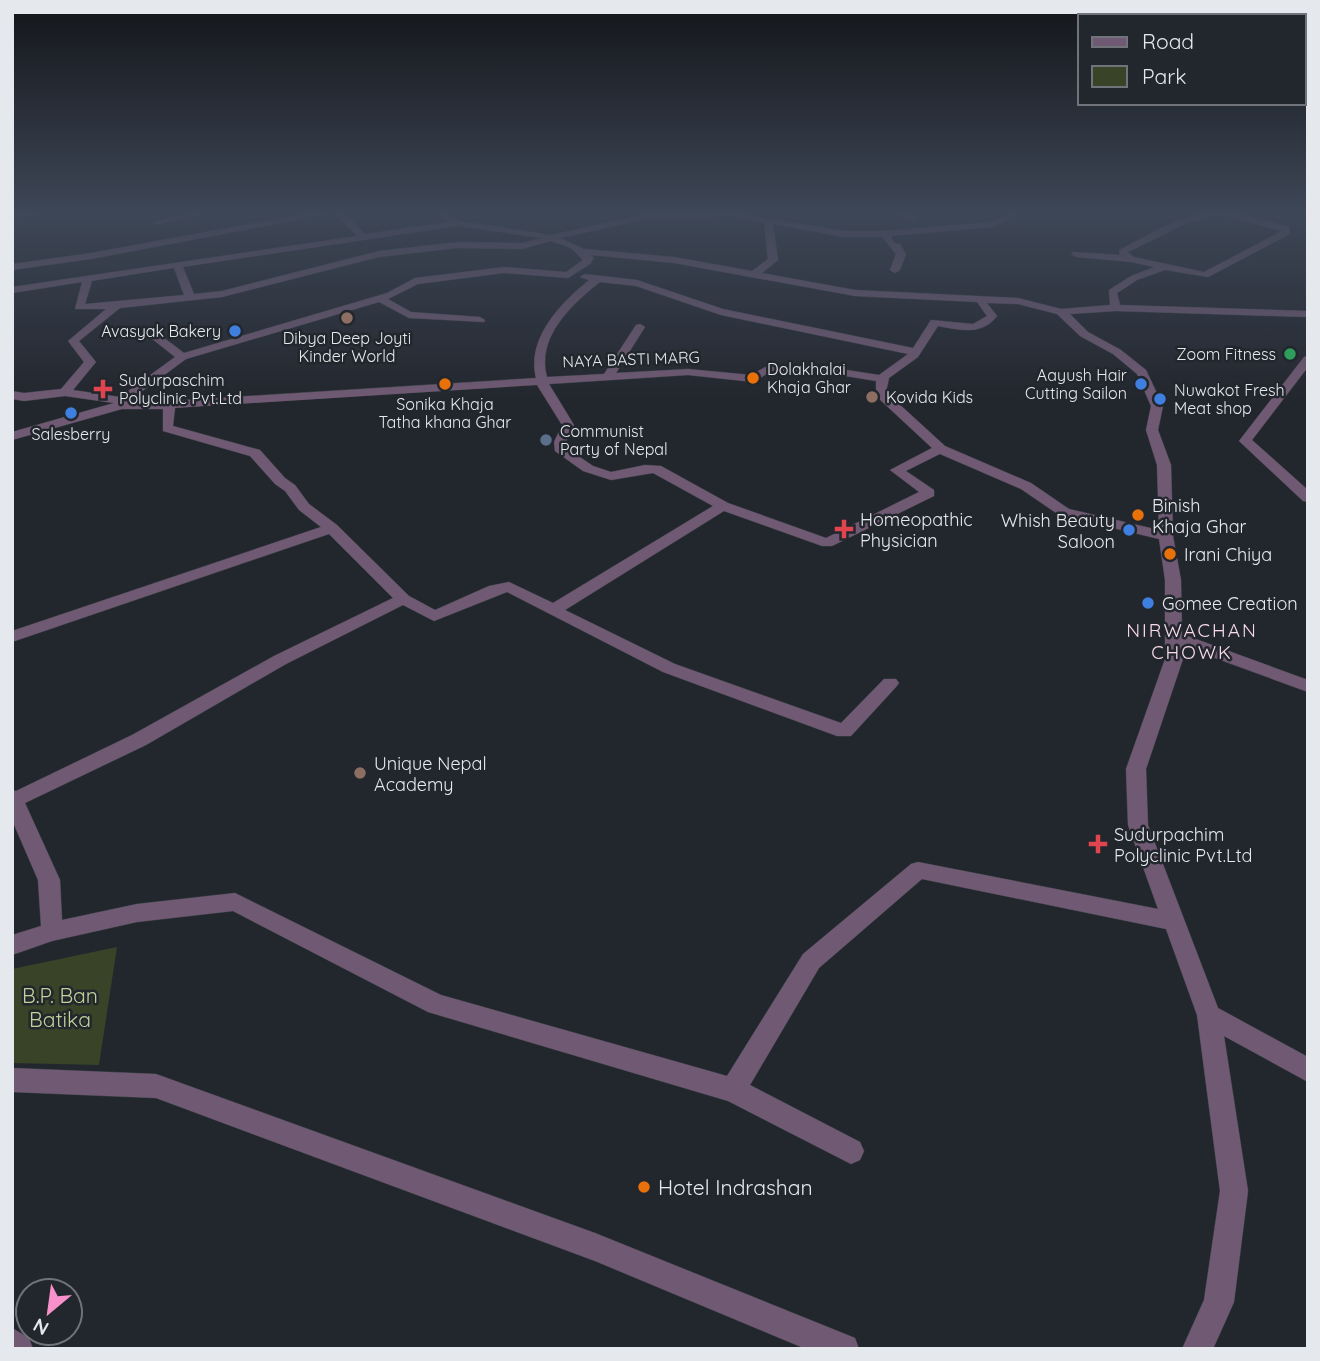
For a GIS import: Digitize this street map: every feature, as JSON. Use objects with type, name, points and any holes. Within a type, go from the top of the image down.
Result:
[{"type":"street","points":[[12,290],[119,275]]},
{"type":"street","points":[[181,275],[191,299]]},
{"type":"street","points":[[88,279],[79,307],[191,299],[298,275]]},
{"type":"street","points":[[12,436],[121,403],[182,358],[379,298],[415,281],[466,275]]},
{"type":"street","points":[[562,275],[637,284],[720,312],[916,352]]},
{"type":"street","points":[[757,275],[855,293],[1018,301],[1061,312],[1116,308],[1308,314]]},
{"type":"street","points":[[1116,308],[1112,292],[1119,286],[1146,275]]},
{"type":"street","points":[[597,279],[568,303],[555,319],[539,349],[541,380],[545,392],[568,425],[560,442],[562,451],[573,460],[606,474],[618,476],[644,466],[656,469],[723,506],[827,543],[929,493],[897,470],[940,449]]},
{"type":"street","points":[[379,298],[409,315],[480,320]]},
{"type":"street","points":[[981,300],[992,316],[990,321],[978,327],[935,323],[916,352],[903,364],[889,370],[882,379],[880,393],[940,449],[1027,486],[1064,512],[1166,536]]},
{"type":"street","points":[[65,392],[90,362],[73,341],[117,305]]},
{"type":"street","points":[[1061,312],[1084,334],[1117,352],[1142,372],[1157,407],[1152,430],[1164,465],[1166,536],[1173,580],[1174,659],[1136,769],[1138,825],[1209,1015],[1234,1191],[1219,1301],[1197,1349]]},
{"type":"street","points":[[607,378],[640,327]]},
{"type":"street","points":[[155,335],[182,358]]},
{"type":"street","points":[[1306,364],[1245,441],[1308,498]]},
{"type":"street","name":"NAYA BASTI MARG","points":[[121,403],[169,405],[688,372],[754,379],[769,368],[821,369],[882,379]]},
{"type":"street","points":[[12,395],[24,397],[65,392],[121,403]]},
{"type":"street","points":[[169,405],[167,428],[255,453],[280,481],[290,488],[304,507],[332,528],[403,599],[434,616],[495,589],[509,587],[669,668],[845,731],[890,683]]},
{"type":"street","points":[[553,610],[723,506]]},
{"type":"street","points":[[12,637],[332,528]]},
{"type":"street","points":[[52,932],[49,880],[13,798],[139,740],[280,660],[403,599]]},
{"type":"street","points":[[1174,636],[1308,686]]},
{"type":"street","points":[[733,1090],[811,961],[918,870],[1174,921]]},
{"type":"street","points":[[12,945],[52,932],[137,914],[235,902],[436,1004],[733,1090],[851,1152]]},
{"type":"street","points":[[1209,1015],[1308,1070]]},
{"type":"street","points":[[12,1080],[156,1086],[595,1247],[844,1349]]},
{"type":"street","points":[[12,1343],[18,1349]]},
{"type":"green space","name":"B.P. Ban Batika","points":[[117,947],[99,1065],[12,1063],[12,969]]},
{"type":"place","name":"Dibya Deep Joyti Kinder World","points":[[347,318]]},
{"type":"place","name":"Avasyak Bakery","points":[[235,331]]},
{"type":"place","name":"Zoom Fitness","points":[[1290,354]]},
{"type":"place","name":"Dolakhalai Khaja Ghar","points":[[753,378]]},
{"type":"place","name":"Sonika Khaja Tatha khana Ghar","points":[[445,384]]},
{"type":"place","name":"Aayush Hair Cutting Sailon","points":[[1141,384]]},
{"type":"place","name":"Sudurpaschim Polyclinic Pvt.Ltd","points":[[103,389]]},
{"type":"place","name":"Kovida Kids","points":[[872,397]]},
{"type":"place","name":"Nuwakot Fresh Meat shop","points":[[1160,399]]},
{"type":"place","name":"Salesberry","points":[[71,413]]},
{"type":"place","name":"Communist Party of Nepal","points":[[546,440]]},
{"type":"place","name":"Binish Khaja Ghar","points":[[1138,515]]},
{"type":"place","name":"Homeopathic Physician","points":[[844,529]]},
{"type":"place","name":"Whish Beauty Saloon","points":[[1129,530]]},
{"type":"place","name":"Irani Chiya","points":[[1170,554]]},
{"type":"place","name":"Gomee Creation","points":[[1148,603]]},
{"type":"place","name":"Unique Nepal Academy","points":[[360,773]]},
{"type":"place","name":"Sudurpachim Polyclinic Pvt.Ltd","points":[[1098,844]]},
{"type":"place","name":"Hotel Indrashan","points":[[644,1187]]},
{"type":"district","name":"NIRWACHAN CHOWK","points":[[1192,641]]}]
